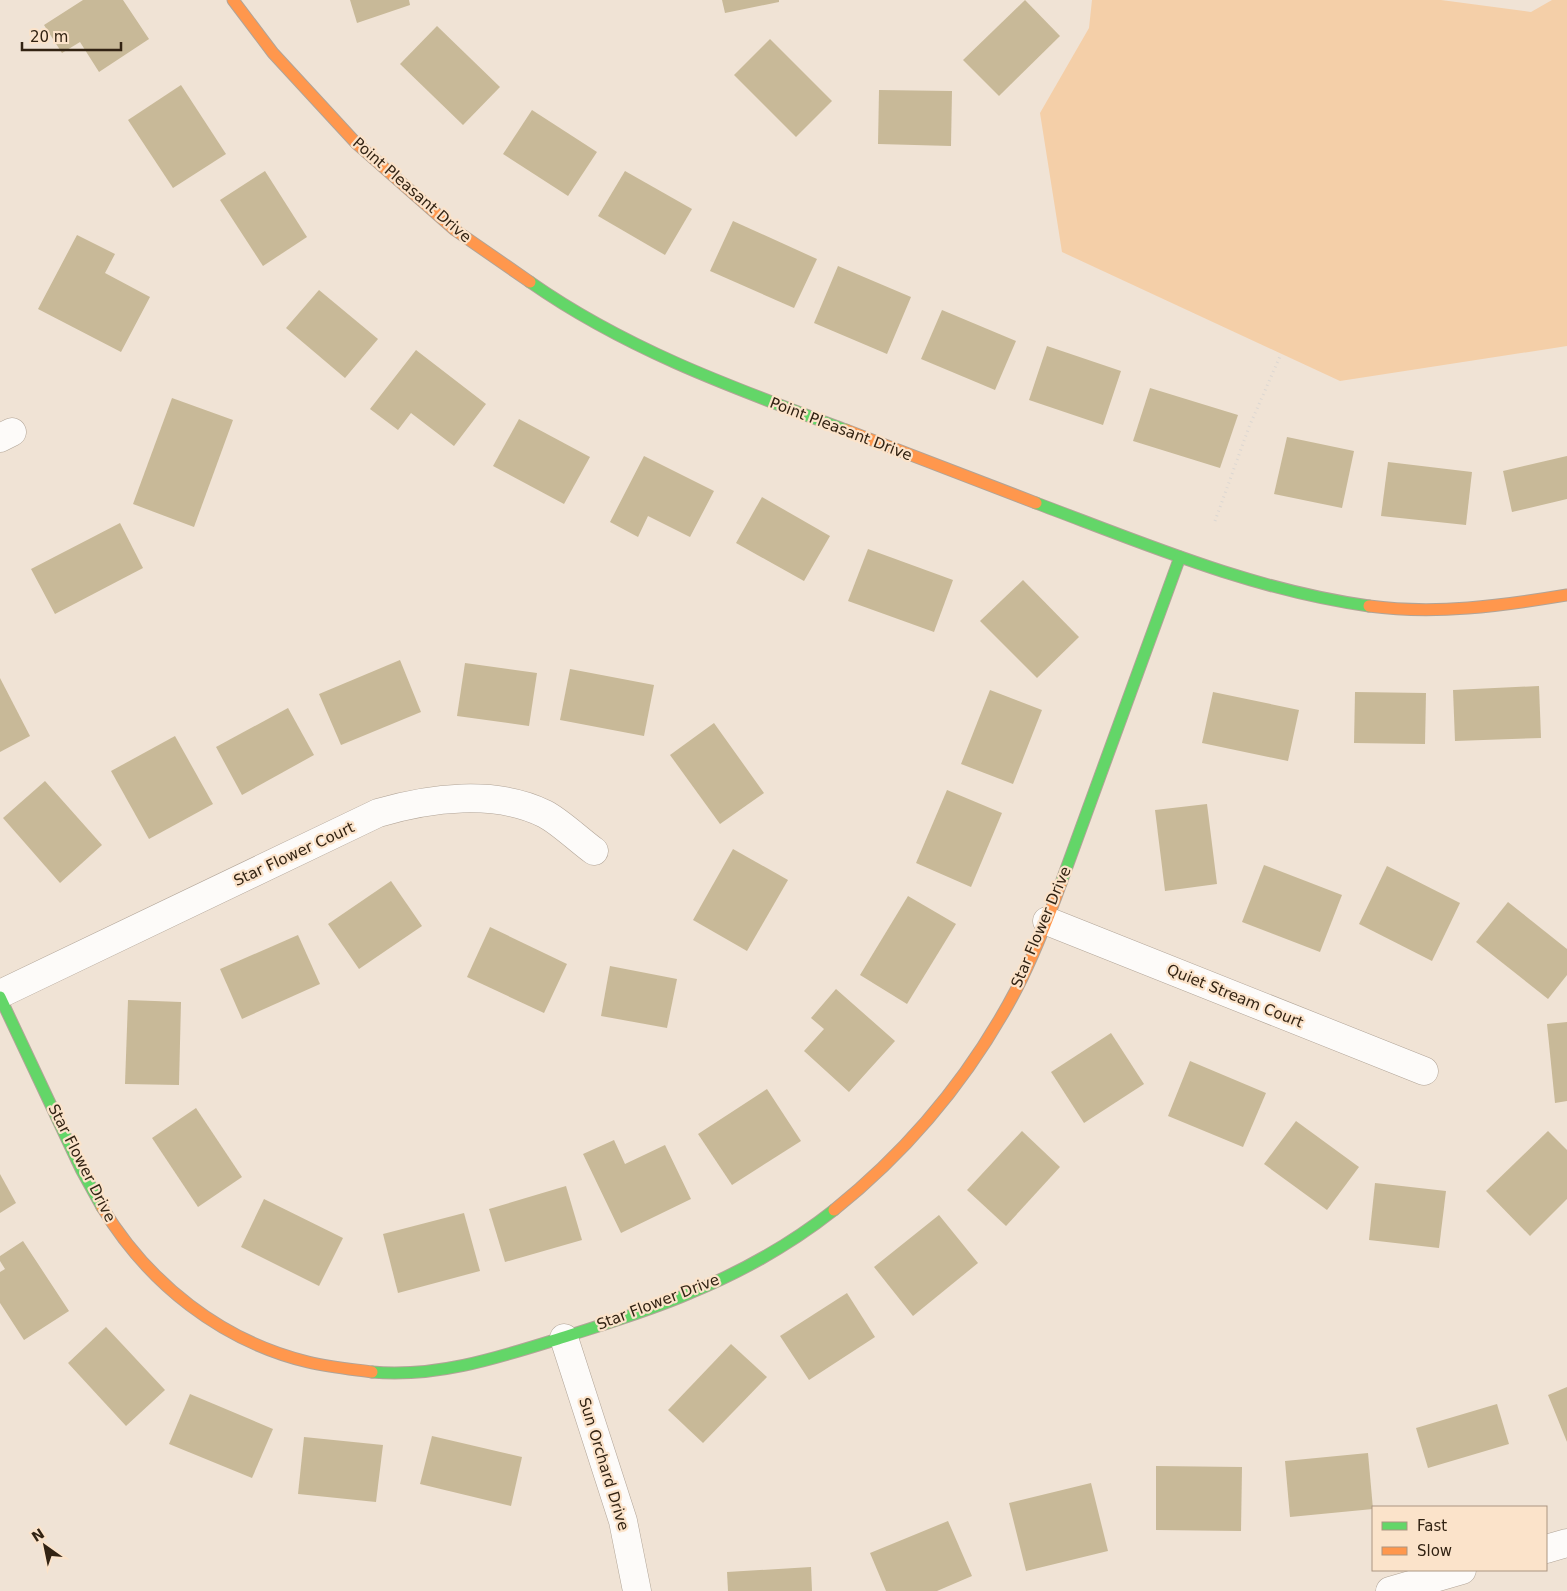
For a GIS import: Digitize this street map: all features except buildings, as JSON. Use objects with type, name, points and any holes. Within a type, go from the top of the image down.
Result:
[{"type":"street","name":"Point Pleasant Drive","points":[[233,0],[273,53],[356,143],[454,230],[557,301],[636,344],[711,379],[1180,557],[1238,578],[1311,597],[1380,607],[1455,609],[1503,606],[1567,595]]},
{"type":"street","name":"Star Flower Drive","points":[[0,996],[84,1174],[110,1220],[130,1248],[158,1279],[184,1302],[218,1325],[254,1344],[292,1358],[331,1368],[371,1372],[412,1372],[446,1369],[474,1364],[564,1338],[688,1294],[749,1265],[808,1229],[863,1185],[925,1124],[972,1063],[990,1035],[1026,969],[1047,921],[1180,557]]},
{"type":"street","name":"Star Flower Court","points":[[0,996],[378,814],[405,805],[453,798],[493,800],[526,806],[546,814],[594,851]]},
{"type":"street","name":"Quiet Stream Court","points":[[1047,921],[1424,1071]]},
{"type":"street","name":"Sun Orchard Drive","points":[[564,1338],[623,1521],[637,1591]]},
{"type":"street","points":[[1547,1549],[1567,1543]]},
{"type":"street","points":[[1390,1591],[1459,1571]]},
{"type":"path","points":[[1215,521],[1249,427],[1281,354]]},
{"type":"shaded area","points":[[1092,0],[1441,0],[1531,12],[1552,0],[1567,0],[1567,346],[1340,381],[1062,252],[1040,113],[1089,28]]},
{"type":"traffic: fast","points":[[530,282],[567,306],[644,348],[723,383],[846,430]]},
{"type":"traffic: fast","points":[[1036,503],[1200,564],[1241,577],[1326,599],[1369,606]]},
{"type":"traffic: fast","points":[[1061,883],[1180,557]]},
{"type":"traffic: fast","points":[[0,997],[81,1169],[102,1207]]},
{"type":"traffic: fast","points":[[372,1372],[420,1372],[492,1359],[643,1311],[709,1285],[747,1266],[783,1246],[834,1210]]},
{"type":"traffic: slow","points":[[233,0],[273,53],[356,143],[455,230],[530,282]]},
{"type":"traffic: slow","points":[[846,430],[1036,503]]},
{"type":"traffic: slow","points":[[1369,606],[1419,610],[1468,608],[1518,603],[1567,595]]},
{"type":"traffic: slow","points":[[834,1210],[888,1162],[913,1136],[959,1080],[980,1050],[1017,988],[1040,937],[1061,883]]},
{"type":"traffic: slow","points":[[102,1207],[120,1235],[164,1284],[217,1324],[246,1340],[308,1362],[372,1372]]}]
